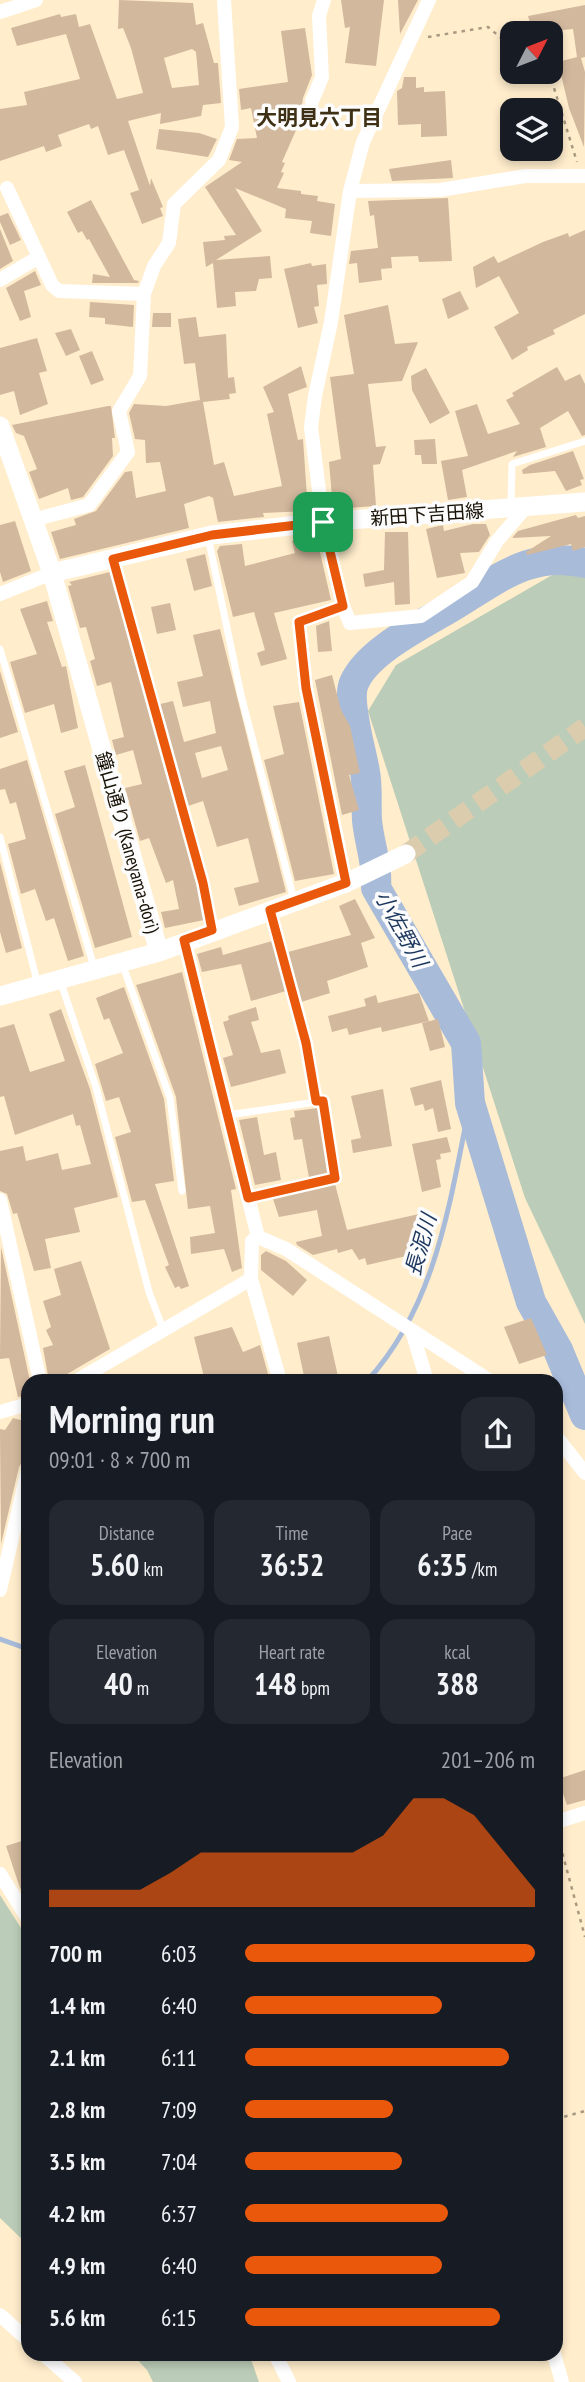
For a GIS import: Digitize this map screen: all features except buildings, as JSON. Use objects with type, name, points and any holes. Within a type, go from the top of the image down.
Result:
[{"type":"main road","points":[[0,426],[3,447],[52,573]]},
{"type":"main road","name":"新田下吉田線","points":[[52,573],[208,536],[323,522],[585,502]]},
{"type":"main road","name":"鐘山通り (Kaneyama-dori)","points":[[0,996],[159,952],[52,573]]},
{"type":"main road","points":[[159,952],[184,940],[346,883],[398,859]]},
{"type":"street","points":[[0,12],[36,0]]},
{"type":"street","points":[[33,520],[89,505],[128,452],[119,411],[140,376],[144,294],[155,266],[169,243],[173,204],[219,160],[232,127],[224,0]]},
{"type":"street","points":[[312,101],[322,76],[319,16],[324,0]]},
{"type":"street","points":[[429,0],[363,142],[350,191],[331,322],[311,427],[323,522],[343,606],[350,623],[421,616],[472,582],[519,507]]},
{"type":"street","points":[[350,191],[440,190],[525,176],[583,176]]},
{"type":"street","points":[[7,188],[52,285],[59,290],[144,294]]},
{"type":"street","points":[[0,280],[38,257]]},
{"type":"street","points":[[0,594],[52,573]]},
{"type":"street","points":[[343,606],[299,622],[306,688],[346,883]]},
{"type":"street","points":[[184,940],[258,1237]]},
{"type":"street","points":[[0,1200],[38,1374]]},
{"type":"street","points":[[258,1237],[253,1241],[251,1279],[278,1374]]},
{"type":"street","points":[[258,1237],[286,1249],[479,1374]]},
{"type":"street","points":[[88,1374],[251,1279]]},
{"type":"street","points":[[412,1331],[425,1374]]},
{"type":"street","points":[[0,1412],[21,1406]]},
{"type":"street","points":[[563,1445],[585,1472]]},
{"type":"street","points":[[0,1590],[21,1499]]},
{"type":"street","points":[[563,1820],[585,1813]]},
{"type":"street","points":[[0,1874],[21,1908]]},
{"type":"street","points":[[0,2315],[21,2334]]},
{"type":"street","points":[[51,2361],[75,2382]]},
{"type":"street","points":[[278,2361],[289,2382]]},
{"type":"street","points":[[556,2361],[562,2382]]},
{"type":"lane","points":[[519,507],[512,464],[585,441]]},
{"type":"lane","points":[[208,536],[241,695],[294,901]]},
{"type":"lane","points":[[113,559],[203,883],[212,930]]},
{"type":"lane","points":[[0,649],[95,969]]},
{"type":"lane","points":[[0,837],[38,985]]},
{"type":"lane","points":[[270,910],[306,1043],[316,1101]]},
{"type":"lane","points":[[121,962],[170,1098],[183,1191]]},
{"type":"lane","points":[[60,979],[96,1087],[149,1292],[163,1329]]},
{"type":"lane","points":[[228,1115],[323,1101],[335,1178],[248,1198]]},
{"type":"path","points":[[411,39],[488,27],[500,37]]},
{"type":"path","points":[[553,84],[583,176]]},
{"type":"path","points":[[563,1857],[585,1937]]},
{"type":"path","points":[[563,2117],[585,2111]]},
{"type":"green space","points":[[585,556],[585,1324],[525,1198],[368,711],[396,665]]},
{"type":"green space","points":[[0,1895],[21,1928],[21,2238],[0,2218]]},
{"type":"green space","points":[[139,2361],[252,2361],[259,2382],[153,2382]]},
{"type":"waterway","name":"小佐野川","points":[[585,563],[550,560],[506,574],[387,647],[362,670],[352,691],[355,727],[366,778],[367,820],[376,871],[376,888],[466,1043],[470,1103],[531,1302],[558,1350],[585,1415]]},
{"type":"waterway","name":"長泥川","points":[[373,1374],[391,1351],[410,1319],[425,1285],[447,1214],[470,1103]]},
{"type":"waterway","name":"長泥川","points":[[0,1639],[21,1646]]},
{"type":"tunnel","points":[[406,854],[585,727]]},
{"type":"district","name":"大明見六丁目","points":[[319,118]]},
{"type":"route","points":[[323,522],[343,606],[299,622],[306,688],[336,822],[346,883],[270,910],[306,1043],[316,1101],[323,1101],[335,1178],[248,1198],[184,940],[212,930],[203,883],[113,559],[212,535],[323,522]]}]
